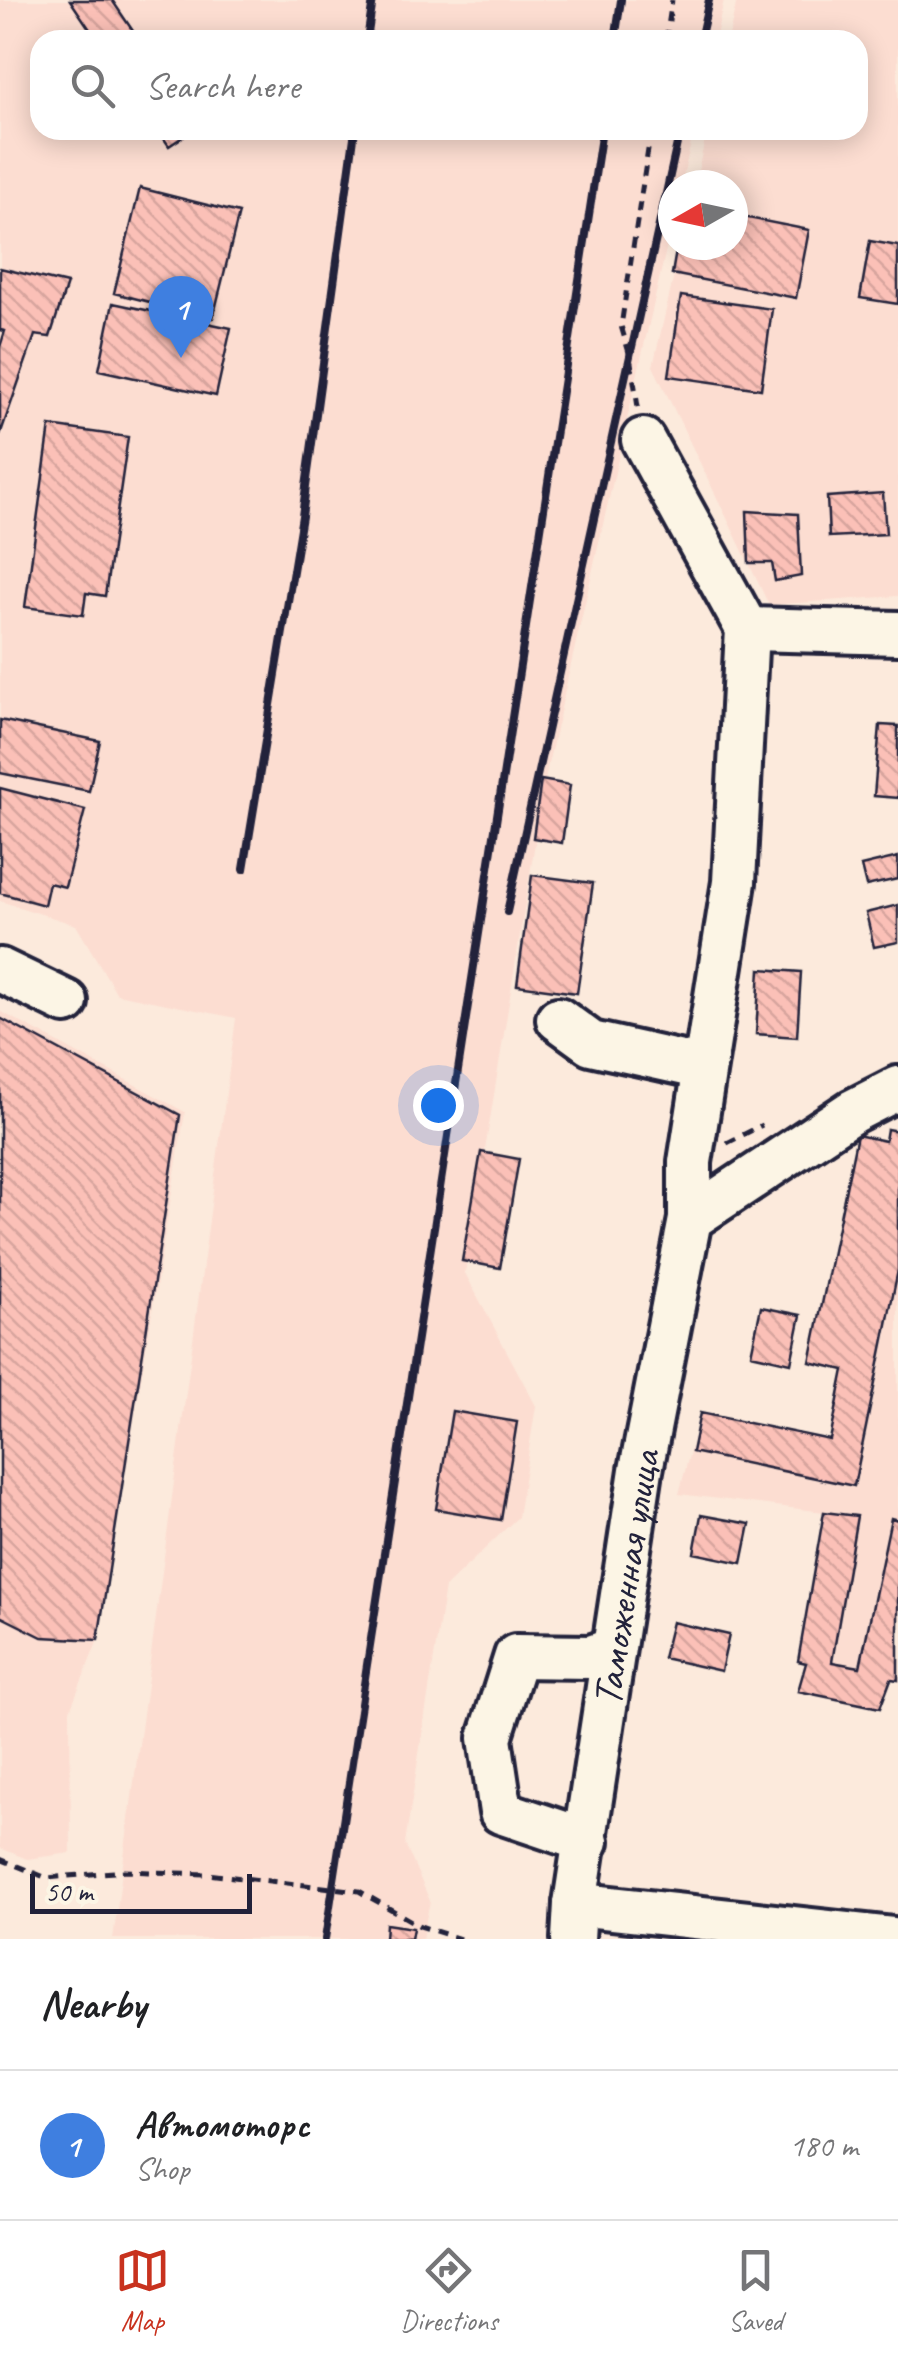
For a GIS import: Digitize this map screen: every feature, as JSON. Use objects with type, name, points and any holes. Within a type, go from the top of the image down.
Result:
[{"type":"street","points":[[643,440],[747,630],[898,633]]},
{"type":"street","name":"Таможенная улица","points":[[574,1922],[641,1470],[690,1219],[690,1162],[734,882],[747,630]]},
{"type":"street","points":[[0,970],[66,1002]]},
{"type":"street","points":[[558,1019],[592,1043],[704,1068]]},
{"type":"street","points":[[690,1219],[853,1112],[898,1088]]},
{"type":"street","points":[[587,1841],[501,1812],[490,1738],[516,1656],[591,1657],[613,1649]]},
{"type":"street","points":[[574,1922],[894,1939]]},
{"type":"path","points":[[668,30],[672,0]]},
{"type":"path","points":[[643,440],[630,356],[620,326],[649,140]]},
{"type":"path","points":[[0,1859],[47,1878],[124,1871],[207,1874],[359,1891],[420,1926],[460,1939]]},
{"type":"shaded area","points":[[0,0],[724,0],[717,30],[30,30],[30,140],[692,140],[685,170],[658,170],[658,260],[664,260],[547,769],[465,1273],[536,1406],[518,1517],[445,1587],[405,1844],[430,1901],[422,1939],[113,1939],[236,1018],[117,994],[76,925],[0,901]]},
{"type":"shaded area","points":[[737,0],[898,0],[898,596],[769,605],[653,366],[678,260],[748,260],[748,170],[698,170],[705,140],[868,140],[868,30],[730,30]]},
{"type":"shaded area","points":[[0,1011],[185,1112],[98,1640],[70,1710],[71,1853],[27,1859],[0,1848]]},
{"type":"shaded area","points":[[887,1129],[898,1131],[898,1680],[891,1680],[880,1708],[798,1691],[806,1663],[798,1661],[824,1512],[679,1494],[700,1413],[830,1439],[844,1370],[810,1362],[857,1135],[884,1141]]},
{"type":"building","points":[[70,0],[112,0],[132,30],[90,30]]},
{"type":"building","points":[[140,188],[239,213],[213,318],[114,293]]},
{"type":"building","points":[[748,218],[809,230],[796,298],[672,274],[674,260],[748,260]]},
{"type":"building","points":[[870,241],[898,246],[898,304],[860,298]]},
{"type":"building","points":[[0,268],[67,284],[50,337],[35,335],[0,435],[0,347],[5,331],[0,330]]},
{"type":"building","points":[[681,296],[772,309],[761,389],[669,376]]},
{"type":"building","points":[[113,303],[231,328],[216,396],[99,370]]},
{"type":"building","points":[[50,426],[128,437],[105,596],[86,593],[83,615],[25,607]]},
{"type":"building","points":[[883,493],[886,534],[829,537],[827,497]]},
{"type":"building","points":[[747,511],[798,514],[801,576],[775,581],[772,563],[749,563]]},
{"type":"building","points":[[0,720],[100,741],[89,791],[0,773]]},
{"type":"building","points":[[880,725],[898,726],[898,798],[874,796]]},
{"type":"building","points":[[541,780],[570,785],[562,843],[533,838]]},
{"type":"building","points":[[0,788],[85,810],[65,887],[49,883],[44,905],[0,893]]},
{"type":"building","points":[[898,857],[898,879],[866,886],[861,866]]},
{"type":"building","points":[[532,875],[593,883],[577,993],[517,985]]},
{"type":"building","points":[[898,905],[898,942],[874,947],[866,913]]},
{"type":"building","points":[[760,969],[801,972],[797,1037],[756,1034]]},
{"type":"building","points":[[0,1018],[180,1115],[98,1640],[42,1637],[0,1616]]},
{"type":"building","points":[[887,1129],[898,1131],[898,1270],[854,1486],[692,1452],[700,1413],[830,1440],[844,1370],[810,1362],[857,1135],[885,1141]]},
{"type":"building","points":[[481,1152],[519,1159],[500,1268],[462,1261]]},
{"type":"building","points":[[761,1307],[801,1315],[791,1363],[751,1354]]},
{"type":"building","points":[[452,1411],[517,1422],[501,1520],[436,1509]]},
{"type":"building","points":[[824,1512],[857,1516],[832,1662],[860,1667],[891,1518],[898,1520],[898,1680],[891,1679],[880,1708],[798,1691],[806,1663],[798,1661]]},
{"type":"building","points":[[701,1515],[750,1524],[742,1563],[694,1553]]},
{"type":"building","points":[[672,1622],[729,1635],[721,1671],[663,1658]]},
{"type":"building","points":[[386,1924],[413,1928],[411,1939],[385,1939]]},
{"type":"railway","points":[[368,30],[373,0]]},
{"type":"railway","points":[[616,30],[621,0]]},
{"type":"railway","points":[[702,30],[709,0]]},
{"type":"railway","points":[[244,869],[302,516],[354,140]]},
{"type":"railway","points":[[325,1939],[600,140]]},
{"type":"railway","points":[[507,912],[678,140]]},
{"type":"place","name":"Автомоторс","points":[[181,358]]}]
